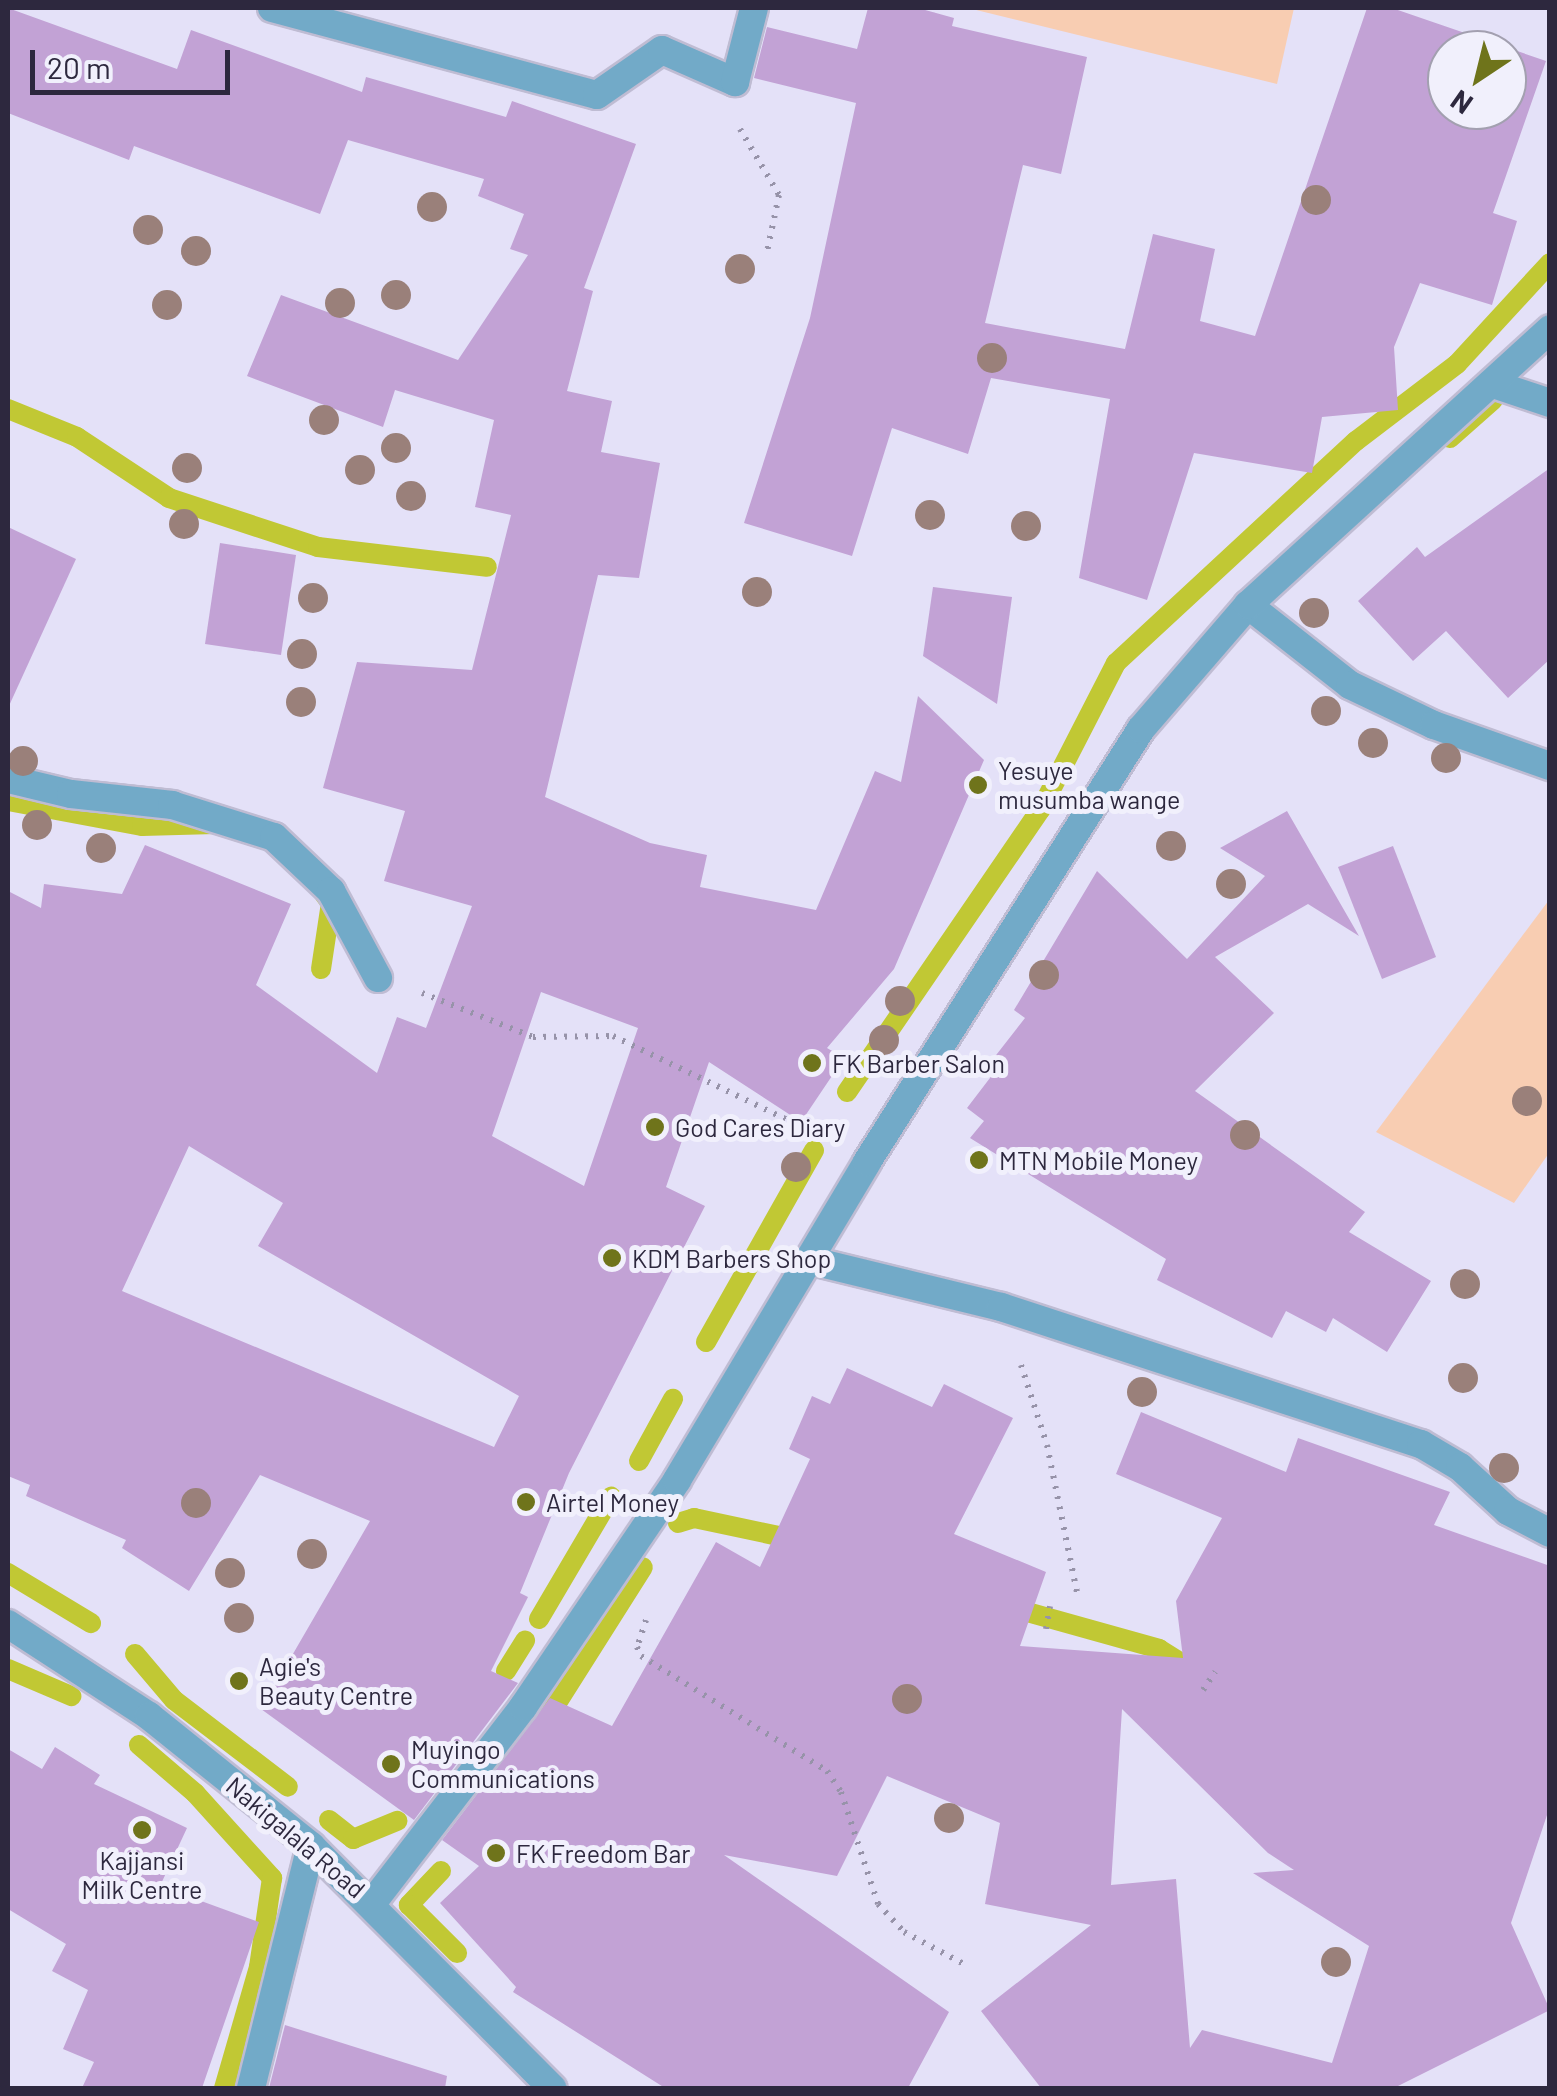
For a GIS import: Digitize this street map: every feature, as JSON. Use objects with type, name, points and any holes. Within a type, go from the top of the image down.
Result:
[{"type":"street","points":[[272,8],[596,95],[662,50],[736,82],[754,8]]},
{"type":"street","points":[[373,1902],[523,1707],[639,1536],[867,1162],[1141,729],[1248,606],[1550,329]]},
{"type":"street","points":[[1493,384],[1550,403]]},
{"type":"street","points":[[1248,606],[1350,685],[1434,725],[1550,766]]},
{"type":"street","points":[[8,779],[71,794],[172,805],[257,830],[302,858],[358,939],[378,978]]},
{"type":"street","points":[[808,1260],[1002,1307],[1421,1444],[1460,1467],[1508,1511],[1550,1533]]},
{"type":"street","name":"Nakigalala Road","points":[[8,1624],[149,1716],[311,1846],[373,1902],[552,2088]]},
{"type":"street","points":[[251,2088],[311,1846]]},
{"type":"path","points":[[730,112],[779,196],[767,252]]},
{"type":"path","points":[[358,939],[431,1000],[533,1036],[613,1036],[771,1108],[867,1162]]},
{"type":"path","points":[[1002,1307],[1047,1445],[1078,1598]]},
{"type":"path","points":[[639,1536],[658,1572],[636,1647],[641,1656],[827,1771],[842,1792],[878,1904],[904,1932],[962,1963]]},
{"type":"path","points":[[1046,1629],[1050,1606]]},
{"type":"path","points":[[1202,1690],[1215,1672]]},
{"type":"shaded area","points":[[968,8],[1294,8],[1277,84]]},
{"type":"shaded area","points":[[1549,900],[1549,1153],[1514,1203],[1376,1132]]},
{"type":"building","points":[[8,8],[177,69],[191,30],[362,92],[366,77],[506,117],[512,101],[636,144],[584,288],[593,291],[567,391],[612,401],[601,452],[660,463],[639,578],[598,575],[545,797],[650,843],[707,855],[700,887],[816,910],[875,771],[901,782],[918,696],[984,760],[894,969],[827,1048],[844,1058],[801,1122],[709,1062],[666,1187],[705,1206],[569,1473],[520,1593],[528,1597],[491,1671],[518,1683],[414,1820],[261,1709],[370,1521],[260,1475],[189,1591],[122,1548],[126,1540],[26,1496],[30,1485],[8,1476],[8,891],[41,908],[44,884],[122,894],[145,845],[291,904],[256,985],[377,1073],[397,1017],[426,1028],[472,906],[384,881],[405,811],[323,788],[357,662],[472,670],[511,515],[475,507],[494,420],[395,390],[383,427],[247,376],[281,295],[458,360],[528,255],[510,249],[524,214],[478,196],[484,179],[348,140],[320,214],[134,146],[129,160],[8,113]],"holes":[[[541,992],[638,1028],[584,1186],[492,1136]],[[189,1146],[283,1203],[258,1246],[519,1396],[494,1447],[122,1291]]]},
{"type":"building","points":[[868,8],[918,8],[954,18],[952,26],[1087,57],[1061,174],[1023,165],[985,323],[1125,349],[1153,234],[1215,249],[1200,321],[1255,336],[1367,8],[1392,8],[1456,30],[1427,30],[1427,130],[1522,130],[1493,213],[1517,221],[1492,305],[1420,283],[1394,347],[1398,410],[1322,417],[1312,473],[1194,453],[1147,600],[1079,578],[1110,399],[991,378],[968,454],[892,428],[852,556],[744,523],[810,318],[856,103],[754,78],[767,27],[857,49]]},
{"type":"building","points":[[1527,54],[1546,61],[1527,115]]},
{"type":"building","points":[[1550,468],[1550,659],[1508,698],[1446,631],[1413,661],[1358,601],[1417,547],[1425,557]]},
{"type":"building","points":[[8,527],[76,559],[8,708]]},
{"type":"building","points":[[220,543],[296,555],[281,655],[205,644]]},
{"type":"building","points":[[933,587],[1012,597],[997,704],[923,656]]},
{"type":"building","points":[[1287,811],[1359,936],[1308,904],[1215,957],[1274,1013],[1195,1091],[1365,1212],[1349,1232],[1431,1281],[1387,1352],[1333,1318],[1326,1332],[1286,1311],[1272,1338],[1157,1280],[1166,1259],[970,1138],[984,1121],[967,1108],[993,1074],[986,1068],[1025,1018],[1014,1010],[1097,871],[1187,959],[1265,876],[1220,848]]},
{"type":"building","points":[[1393,846],[1436,957],[1382,979],[1338,867]]},
{"type":"building","points":[[847,1368],[932,1407],[944,1384],[1013,1418],[954,1534],[1046,1572],[1020,1646],[1183,1658],[1176,1601],[1222,1518],[1116,1474],[1141,1412],[1286,1472],[1298,1438],[1450,1492],[1434,1525],[1550,1566],[1550,1806],[1511,1923],[1550,2010],[1394,2088],[1041,2088],[981,2011],[1091,1925],[985,1904],[1000,1823],[887,1776],[837,1876],[724,1855],[949,2012],[908,2088],[665,2088],[513,1992],[516,1987],[440,1903],[479,1866],[442,1840],[550,1698],[612,1726],[716,1542],[760,1567],[810,1459],[789,1449],[812,1396],[830,1404]],"holes":[[[1122,1709],[1268,1853],[1294,1870],[1253,1873],[1369,1946],[1332,2063],[1202,2030],[1190,2048],[1176,1879],[1111,1885]]]},
{"type":"building","points":[[55,1747],[100,1775],[94,1784],[187,1828],[160,1886],[259,1922],[202,2088],[82,2088],[94,2062],[63,2049],[88,1990],[52,1971],[66,1944],[8,1909],[8,1749],[42,1769]]},
{"type":"building","points":[[285,2025],[447,2076],[445,2088],[269,2088]]},
{"type":"waterway","points":[[847,1092],[1041,809],[1116,663],[1356,441],[1457,364],[1550,263]]},
{"type":"waterway","points":[[1450,438],[1493,400]]},
{"type":"waterway","points":[[8,409],[77,437],[169,498],[318,547],[487,567]]},
{"type":"waterway","points":[[8,801],[142,826],[215,824]]},
{"type":"waterway","points":[[321,969],[331,903],[324,894]]},
{"type":"waterway","points":[[706,1342],[814,1150]]},
{"type":"waterway","points":[[639,1461],[673,1399]]},
{"type":"waterway","points":[[539,1619],[611,1497]]},
{"type":"waterway","points":[[678,1523],[694,1518],[802,1541]]},
{"type":"waterway","points":[[545,1722],[643,1567]]},
{"type":"waterway","points":[[8,1573],[91,1623]]},
{"type":"waterway","points":[[1009,1607],[1159,1649],[1193,1670]]},
{"type":"waterway","points":[[506,1671],[525,1640]]},
{"type":"waterway","points":[[135,1654],[174,1700],[288,1787]]},
{"type":"waterway","points":[[8,1669],[71,1696]]},
{"type":"waterway","points":[[139,1745],[195,1793],[272,1878],[259,1967],[224,2088]]},
{"type":"waterway","points":[[329,1820],[353,1839],[397,1821]]},
{"type":"waterway","points":[[441,1871],[409,1905],[457,1953]]},
{"type":"place","name":"Yesuye musumba wange","points":[[978,785]]},
{"type":"place","name":"FK Barber Salon","points":[[812,1063]]},
{"type":"place","name":"God Cares Diary","points":[[655,1127]]},
{"type":"place","name":"MTN Mobile Money","points":[[979,1160]]},
{"type":"place","name":"KDM Barbers Shop","points":[[612,1258]]},
{"type":"place","name":"Airtel Money","points":[[526,1502]]},
{"type":"place","name":"Agie's Beauty Centre","points":[[239,1681]]},
{"type":"place","name":"Muyingo Communications","points":[[391,1764]]},
{"type":"place","name":"Kajjansi Milk Centre","points":[[142,1830]]},
{"type":"place","name":"FK Freedom Bar","points":[[496,1853]]}]
